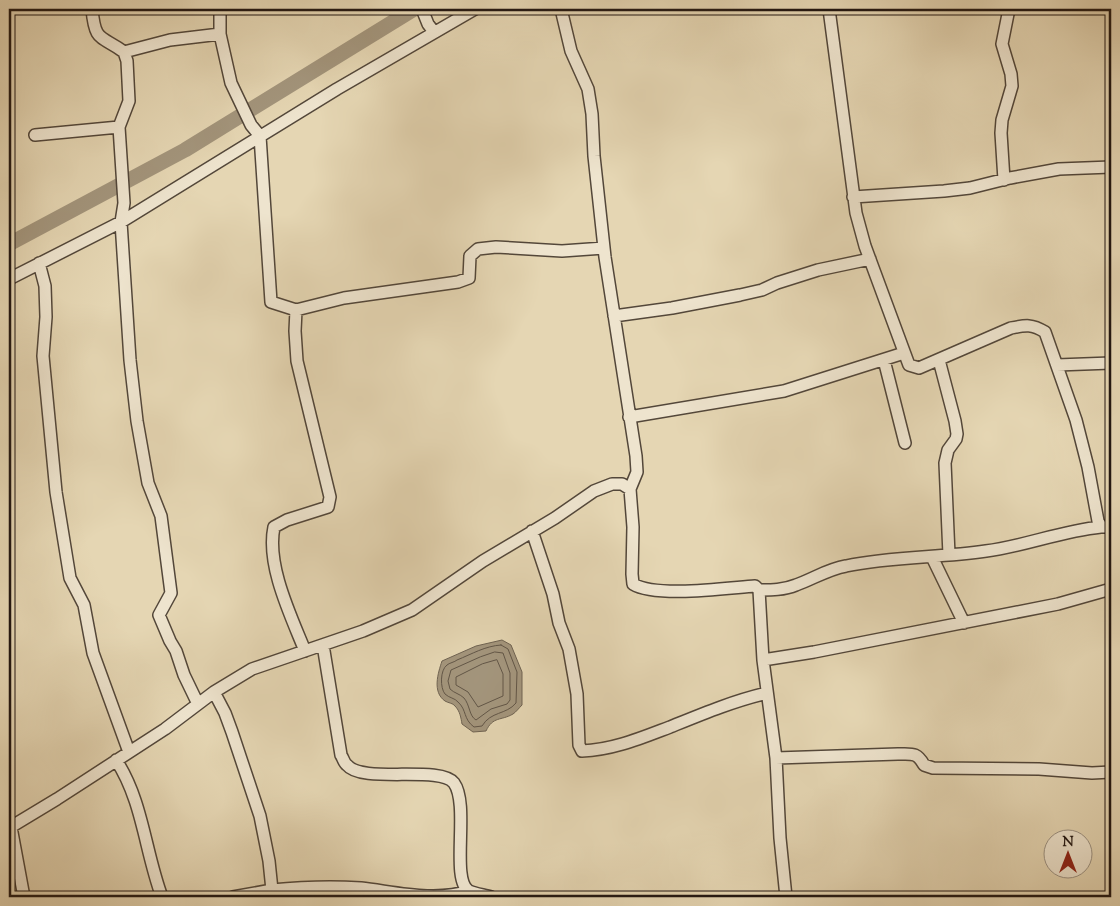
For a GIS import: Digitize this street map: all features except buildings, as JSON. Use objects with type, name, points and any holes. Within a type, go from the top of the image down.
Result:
[{"type":"street","points":[[92,9],[94,27],[99,37],[124,52],[127,61],[129,101],[118,127],[124,203],[121,222],[130,360],[137,421],[148,483],[161,516],[171,593],[159,615],[198,704]]},
{"type":"street","points":[[220,9],[220,34],[231,83],[251,125],[260,136],[271,302],[296,310],[344,298],[441,286],[458,282],[469,278],[470,256],[478,249],[496,247],[562,251],[604,248]]},
{"type":"street","points":[[422,9],[431,28]]},
{"type":"street","points":[[9,279],[121,222],[431,28],[475,9]]},
{"type":"street","points":[[561,9],[571,51],[588,89],[604,248],[637,472],[630,490],[634,527],[633,584],[640,588],[659,590],[727,590],[755,586],[759,590],[776,590],[794,586],[828,570],[851,564],[987,551],[1015,546],[1078,529],[1106,527]]},
{"type":"street","points":[[829,9],[854,197],[861,230],[909,365],[919,368],[1011,328],[1035,326],[1046,332],[1076,420],[1088,467],[1098,521],[1106,527]]},
{"type":"street","points":[[1004,180],[1002,120],[1012,86],[1011,74],[1002,44],[1009,9]]},
{"type":"street","points":[[124,52],[170,40],[220,34]]},
{"type":"street","points":[[35,135],[118,127]]},
{"type":"street","points":[[854,197],[970,188],[1060,169],[1111,167]]},
{"type":"street","points":[[614,316],[672,308],[747,294],[811,272],[870,259]]},
{"type":"street","points":[[38,263],[45,286],[46,317],[43,356],[56,492],[70,578],[84,605],[93,653],[128,752]]},
{"type":"street","points":[[296,310],[297,361],[330,497],[328,507],[287,520],[274,527],[272,536],[277,570],[287,606],[305,652]]},
{"type":"street","points":[[629,417],[784,391],[904,353]]},
{"type":"street","points":[[884,360],[905,442]]},
{"type":"street","points":[[939,360],[957,434],[956,439],[948,450],[945,463],[949,555]]},
{"type":"street","points":[[1057,365],[1111,362]]},
{"type":"street","points":[[24,897],[10,827],[57,799],[214,692],[252,669],[363,631],[412,610],[483,561],[555,518],[594,491],[612,484],[622,484],[630,490]]},
{"type":"street","points":[[532,531],[553,594],[559,623],[569,649],[577,694],[578,745],[582,752],[626,744],[730,703],[767,693]]},
{"type":"street","points":[[932,556],[964,623]]},
{"type":"street","points":[[759,590],[763,660],[776,758],[780,838],[786,897]]},
{"type":"street","points":[[763,660],[964,623],[1058,604],[1111,590]]},
{"type":"street","points":[[324,645],[341,755],[347,766],[356,771],[445,776],[454,783],[460,809],[461,870],[463,884],[469,891]]},
{"type":"street","points":[[214,692],[235,739],[260,816],[269,861],[272,894]]},
{"type":"street","points":[[776,758],[914,754],[920,757],[924,765],[933,768],[1111,772]]},
{"type":"street","points":[[116,760],[123,771],[136,803],[162,897]]},
{"type":"street","points":[[233,897],[272,894],[304,887],[334,887],[435,895],[459,894],[469,891],[491,897]]},
{"type":"water","points":[[502,640],[511,645],[522,672],[522,705],[513,714],[491,723],[486,731],[473,732],[462,724],[459,712],[455,706],[445,701],[438,693],[437,682],[440,666],[442,661],[476,646]]},
{"type":"waterway","points":[[9,244],[185,150],[414,9]]}]
